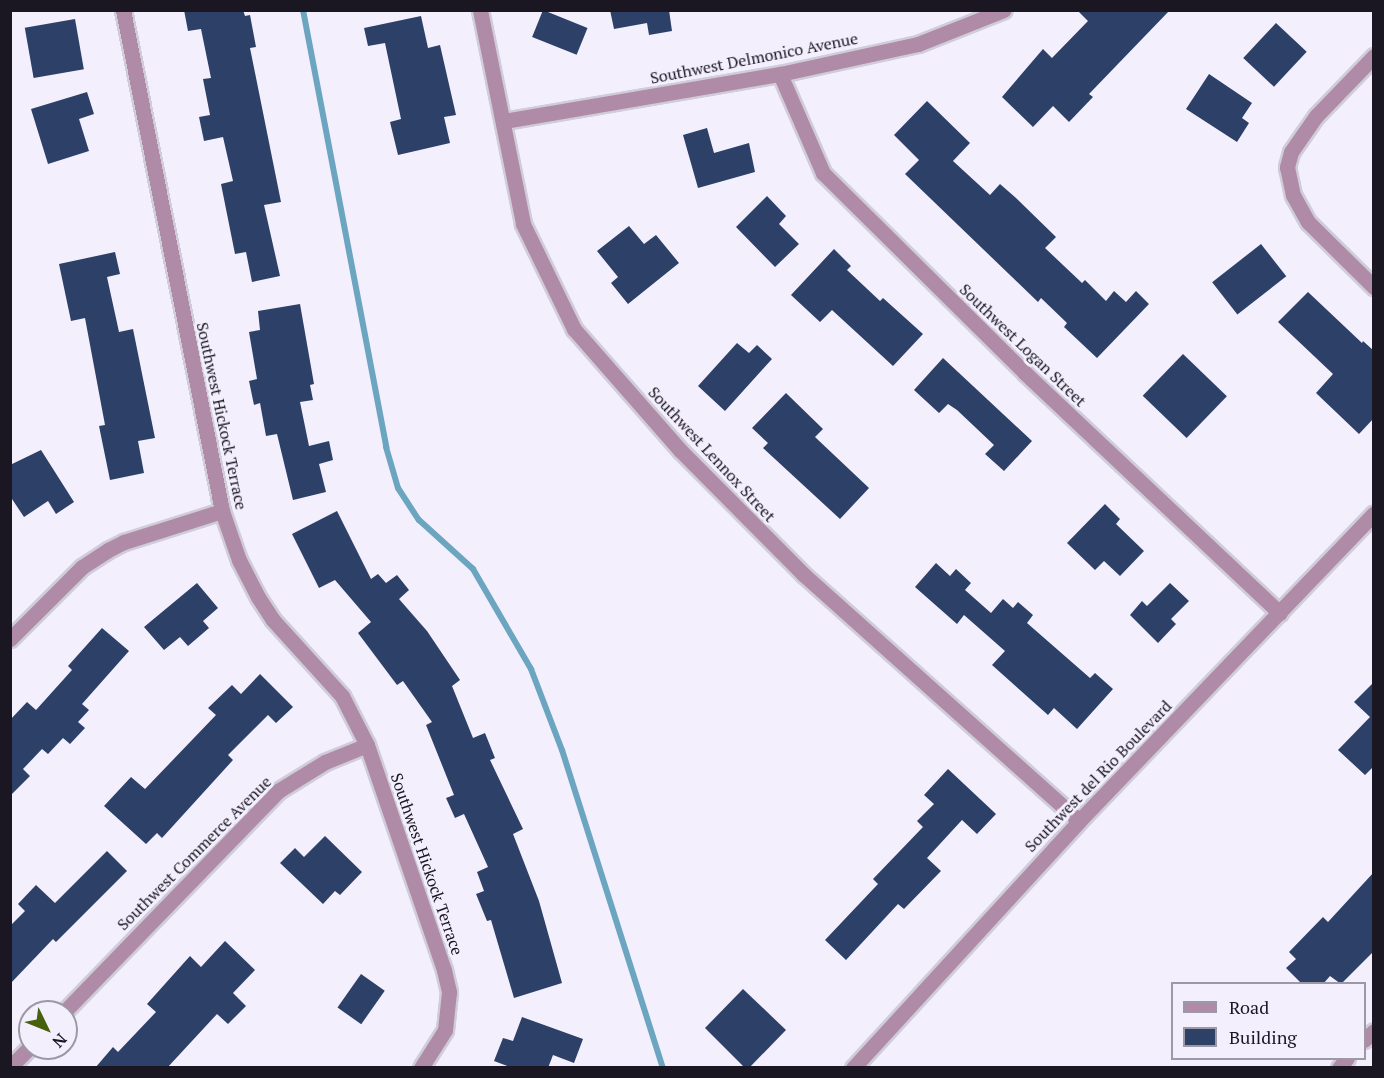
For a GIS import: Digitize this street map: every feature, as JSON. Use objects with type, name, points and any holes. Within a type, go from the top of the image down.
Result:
[{"type":"street","name":"Southwest Hickock Terrace","points":[[123,10],[222,511],[239,560],[258,597],[273,620],[342,696],[367,745],[435,939],[449,992],[445,1030],[421,1068]]},
{"type":"street","name":"Southwest Lennox Street","points":[[480,10],[523,224],[574,329],[680,450],[803,574],[1079,820]]},
{"type":"street","name":"Southwest Delmonico Avenue","points":[[504,121],[780,74],[918,44],[1004,10]]},
{"type":"street","points":[[1374,56],[1316,116],[1291,152],[1287,167],[1288,182],[1298,208],[1308,222],[1374,287]]},
{"type":"street","name":"Southwest Logan Street","points":[[780,74],[823,173],[1025,373],[1280,613]]},
{"type":"street","points":[[10,639],[82,567],[108,550],[124,542],[222,511]]},
{"type":"street","name":"Southwest del Rio Boulevard","points":[[853,1068],[1079,820],[1374,513]]},
{"type":"street","name":"Southwest Commerce Avenue","points":[[76,1000],[278,791],[325,762],[367,745]]},
{"type":"building","points":[[184,10],[243,10],[245,16],[250,15],[256,47],[250,48],[281,202],[264,205],[280,276],[252,282],[246,252],[235,254],[221,184],[233,181],[223,137],[204,141],[199,117],[210,115],[203,79],[211,78],[201,29],[188,31]]},
{"type":"building","points":[[543,10],[588,28],[577,55],[532,37]]},
{"type":"building","points":[[610,10],[669,10],[672,31],[649,35],[647,23],[614,29]]},
{"type":"building","points":[[1077,10],[1170,10],[1089,94],[1093,97],[1069,122],[1053,106],[1033,127],[1002,97],[1043,49],[1052,58],[1088,21]]},
{"type":"building","points":[[421,16],[428,48],[440,45],[456,115],[444,117],[450,143],[398,155],[390,122],[401,119],[385,43],[368,46],[364,28]]},
{"type":"building","points":[[75,19],[84,69],[34,78],[25,28]]},
{"type":"building","points":[[1276,23],[1307,52],[1274,87],[1243,58]]},
{"type":"building","points":[[1209,74],[1252,103],[1242,118],[1249,123],[1237,142],[1186,109]]},
{"type":"building","points":[[87,92],[94,114],[79,119],[89,151],[48,164],[31,109]]},
{"type":"building","points":[[927,101],[970,143],[953,161],[990,195],[1000,184],[1016,198],[1056,237],[1045,248],[1082,283],[1085,280],[1106,301],[1114,291],[1126,302],[1136,291],[1149,304],[1097,358],[1064,327],[1067,323],[1041,298],[1038,302],[905,174],[919,160],[894,135]]},
{"type":"building","points":[[707,128],[714,153],[749,143],[755,172],[698,188],[683,135]]},
{"type":"building","points":[[767,196],[786,216],[779,224],[799,244],[775,267],[736,227]]},
{"type":"building","points":[[629,226],[644,244],[656,235],[679,263],[628,304],[611,283],[618,277],[597,251]]},
{"type":"building","points":[[1261,244],[1286,276],[1237,314],[1212,282]]},
{"type":"building","points":[[834,249],[851,266],[847,270],[880,301],[883,298],[923,334],[893,366],[832,310],[820,322],[791,295]]},
{"type":"building","points":[[115,252],[120,274],[107,277],[119,332],[133,329],[155,438],[138,441],[144,473],[110,480],[99,426],[105,425],[85,318],[71,321],[59,264]]},
{"type":"building","points":[[1308,292],[1362,343],[1363,341],[1374,351],[1374,418],[1359,434],[1316,393],[1333,374],[1278,322]]},
{"type":"building","points":[[300,304],[314,384],[310,385],[313,400],[300,402],[309,446],[329,441],[333,460],[319,464],[326,492],[293,500],[277,434],[266,436],[260,403],[254,405],[249,381],[257,379],[249,332],[260,330],[258,311]]},
{"type":"building","points":[[737,343],[749,353],[757,345],[772,359],[725,411],[698,386]]},
{"type":"building","points":[[1183,354],[1227,396],[1187,438],[1143,396]]},
{"type":"building","points":[[943,358],[1032,441],[1004,471],[985,454],[994,445],[957,410],[948,404],[939,413],[914,390]]},
{"type":"building","points":[[786,393],[823,429],[815,437],[869,488],[840,519],[763,448],[768,443],[752,428]]},
{"type":"building","points":[[41,450],[74,502],[56,514],[48,501],[24,517],[10,496],[10,465]]},
{"type":"building","points":[[1105,504],[1120,519],[1116,524],[1144,551],[1120,576],[1104,561],[1095,570],[1067,543]]},
{"type":"building","points":[[337,511],[371,579],[378,574],[386,583],[397,575],[409,590],[399,599],[427,631],[460,680],[452,686],[473,738],[485,733],[495,758],[490,760],[523,829],[513,834],[539,901],[562,983],[514,998],[491,920],[487,921],[476,894],[484,891],[477,872],[488,867],[464,814],[455,818],[446,798],[454,795],[426,725],[432,722],[403,681],[397,685],[358,633],[371,622],[335,580],[319,588],[292,534]]},
{"type":"building","points":[[936,563],[950,576],[956,569],[971,583],[965,590],[991,613],[1003,599],[1013,608],[1018,602],[1033,615],[1027,623],[1090,678],[1095,673],[1113,689],[1077,729],[1054,708],[1048,715],[992,665],[1005,651],[964,615],[957,624],[915,587]]},
{"type":"building","points":[[197,583],[218,608],[203,621],[209,628],[188,646],[180,637],[164,650],[144,627]]},
{"type":"building","points":[[1170,583],[1189,601],[1171,619],[1176,624],[1158,643],[1130,615],[1142,601],[1147,606]]},
{"type":"building","points":[[102,628],[129,651],[82,704],[89,710],[78,722],[85,728],[70,744],[63,738],[48,754],[42,749],[23,769],[30,776],[10,796],[10,720],[27,702],[36,710],[72,670],[68,666]]},
{"type":"building","points":[[260,674],[293,707],[276,723],[268,715],[228,755],[233,760],[162,838],[157,833],[146,844],[104,806],[131,777],[145,789],[216,715],[208,708],[232,685],[241,694]]},
{"type":"building","points":[[1374,682],[1374,766],[1365,775],[1338,750],[1370,717],[1354,702]]},
{"type":"building","points":[[948,769],[996,814],[977,834],[962,820],[927,858],[941,871],[904,909],[898,904],[846,960],[825,940],[878,884],[873,879],[923,827],[917,821],[934,804],[924,795]]},
{"type":"building","points":[[325,836],[362,872],[340,895],[335,891],[323,904],[280,863],[295,848],[304,857]]},
{"type":"building","points":[[107,851],[127,871],[56,942],[53,939],[10,984],[10,926],[25,911],[18,904],[36,885],[55,903]]},
{"type":"building","points":[[1374,872],[1374,951],[1343,982],[1338,982],[1330,976],[1325,982],[1300,982],[1286,968],[1296,959],[1289,952],[1323,917],[1328,922]]},
{"type":"building","points":[[225,941],[255,970],[233,993],[246,1006],[228,1024],[217,1014],[167,1068],[95,1068],[113,1047],[118,1052],[156,1012],[147,1004],[190,956],[201,967]]},
{"type":"building","points":[[361,974],[385,991],[361,1024],[337,1008]]},
{"type":"building","points":[[743,989],[786,1030],[749,1068],[745,1068],[705,1028]]},
{"type":"building","points":[[522,1017],[583,1039],[574,1063],[553,1055],[548,1068],[513,1068],[494,1061],[503,1038],[513,1041]]},
{"type":"waterway","points":[[303,10],[386,447],[398,488],[419,520],[473,569],[531,669],[562,750],[663,1068]]}]
